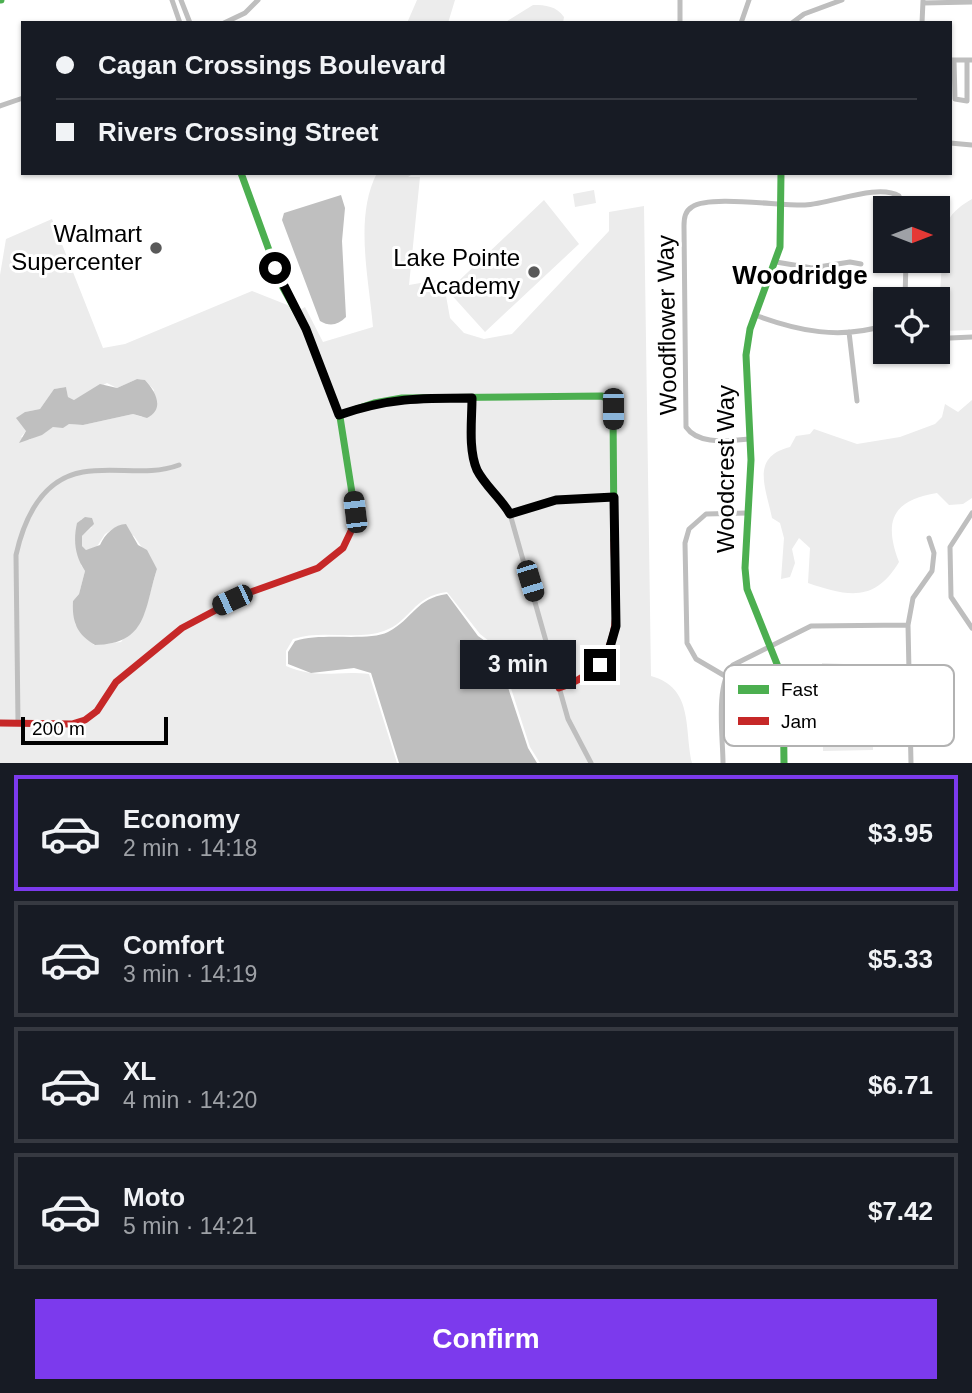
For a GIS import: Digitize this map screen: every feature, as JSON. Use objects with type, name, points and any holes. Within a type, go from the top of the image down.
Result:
[{"type":"street","points":[[172,0],[179,21]]},
{"type":"street","points":[[181,0],[189,21]]},
{"type":"street","points":[[227,21],[245,13],[258,0]]},
{"type":"street","points":[[680,0],[680,21]]},
{"type":"street","points":[[742,21],[749,0]]},
{"type":"street","points":[[795,21],[804,14],[842,0]]},
{"type":"street","points":[[922,21],[923,1],[969,1]]},
{"type":"street","points":[[952,60],[970,60],[967,101],[961,101],[955,99],[952,60]]},
{"type":"street","points":[[0,106],[21,99]]},
{"type":"street","points":[[952,143],[972,145]]},
{"type":"street","points":[[0,723],[72,724],[85,720],[97,711],[116,682],[183,628],[248,593],[318,568],[336,555],[352,530],[355,512],[347,446],[339,415],[306,329],[282,286],[242,175]]},
{"type":"street","name":"Woodcrest Way","points":[[777,665],[746,583],[750,439],[745,362],[748,334],[776,262],[782,235],[781,175]]},
{"type":"street","points":[[782,205],[829,203],[884,189],[899,196]]},
{"type":"street","name":"Woodflower Way","points":[[750,439],[707,439],[694,435],[686,427],[684,218],[691,208],[707,202],[782,205]]},
{"type":"street","points":[[776,262],[812,268],[850,262],[861,264]]},
{"type":"street","points":[[755,315],[804,331],[849,332],[873,327]]},
{"type":"street","points":[[849,332],[857,401]]},
{"type":"street","points":[[950,338],[972,337]]},
{"type":"street","points":[[339,415],[374,403],[402,398],[602,397],[610,400],[613,409],[614,641],[600,665],[573,685],[559,688]]},
{"type":"street","points":[[472,398],[473,456],[478,470],[501,497],[510,514],[574,735],[592,763]]},
{"type":"street","points":[[18,723],[16,555],[21,532],[32,509],[50,488],[83,472],[161,472],[179,466]]},
{"type":"street","points":[[510,514],[556,500],[614,497]]},
{"type":"street","points":[[724,675],[696,659],[687,643],[685,543],[689,529],[702,516],[711,513],[747,513]]},
{"type":"street","points":[[972,513],[950,547],[951,597],[972,628]]},
{"type":"street","points":[[909,665],[908,625],[913,598],[932,571],[934,553],[929,538]]},
{"type":"street","points":[[734,665],[817,625],[908,625]]},
{"type":"street","points":[[723,763],[724,720]]},
{"type":"shaded area","points":[[417,0],[455,0],[449,21],[408,21]]},
{"type":"shaded area","points":[[533,5],[554,8],[564,17],[563,21],[507,21]]},
{"type":"shaded area","points":[[376,175],[420,177],[409,285],[443,279],[450,318],[464,333],[484,339],[512,334],[609,231],[609,212],[644,206],[651,676],[665,682],[681,700],[692,763],[540,763],[530,747],[498,648],[480,634],[447,592],[426,599],[400,622],[384,631],[362,635],[304,636],[293,639],[286,651],[286,666],[298,670],[318,674],[369,674],[397,763],[0,763],[0,275],[6,239],[52,219],[103,348],[125,344],[252,291],[300,310],[305,307],[323,342],[373,327],[366,269],[366,209]],"holes":[[[137,379],[145,380],[154,390],[142,417],[133,414],[83,425],[69,424],[53,427],[29,440],[21,437],[26,431],[25,412],[40,409],[54,389],[66,387],[68,397],[74,400],[107,383],[117,388]],[[81,519],[92,527],[82,536],[82,546],[86,550],[96,548],[105,534],[116,527],[134,536],[157,569],[144,614],[121,642],[94,645],[75,624],[73,601],[79,594],[85,571],[81,565]]]},
{"type":"shaded area","points":[[594,190],[596,203],[575,207],[573,194]]},
{"type":"shaded area","points":[[341,195],[345,208],[342,241],[346,317],[331,324],[320,321],[282,220],[284,213]]},
{"type":"shaded area","points":[[972,199],[972,330],[950,331],[950,287],[941,287],[942,273],[950,273],[950,218]]},
{"type":"shaded area","points":[[544,200],[579,244],[485,332],[448,291]]},
{"type":"shaded area","points":[[137,379],[145,380],[157,400],[156,410],[147,418],[133,414],[83,425],[53,427],[42,435],[19,443],[26,431],[16,418],[25,412],[40,409],[54,389],[66,387],[68,397],[74,400],[100,384],[117,388]]},
{"type":"shaded area","points":[[972,400],[972,498],[963,504],[949,505],[937,493],[922,496],[901,507],[892,524],[894,547],[899,562],[890,575],[870,590],[860,593],[836,591],[808,583],[810,548],[799,538],[792,549],[795,563],[790,577],[781,579],[784,538],[780,523],[772,518],[765,485],[765,466],[769,458],[790,447],[796,436],[810,434],[814,429],[857,444],[900,437],[935,424],[942,417],[945,404],[958,412]]},
{"type":"shaded area","points":[[85,517],[92,518],[94,524],[82,536],[82,546],[86,550],[100,545],[111,530],[126,524],[138,545],[147,550],[157,569],[141,622],[125,638],[112,643],[95,645],[79,632],[73,615],[73,601],[79,594],[85,571],[77,554],[76,530],[77,523]]},
{"type":"shaded area","points":[[447,594],[478,636],[495,648],[528,748],[537,763],[399,763],[371,673],[354,668],[311,673],[288,664],[288,652],[295,641],[318,637],[379,635],[396,627],[421,604]]},
{"type":"shaded area","points":[[822,663],[867,665],[822,665]]},
{"type":"shaded area","points":[[823,746],[873,746],[873,750],[823,751]]},
{"type":"traffic: fast","points":[[242,175],[282,286],[306,329],[340,417],[355,512],[352,529]]},
{"type":"traffic: fast","points":[[777,665],[747,589],[745,568],[751,460],[746,355],[750,329],[780,247],[781,175]]},
{"type":"traffic: fast","points":[[339,415],[374,403],[402,398],[602,396],[610,400],[613,409],[614,540]]},
{"type":"traffic: fast","points":[[784,746],[784,763]]},
{"type":"traffic: jam","points":[[0,723],[72,724],[85,720],[97,711],[116,682],[182,628],[248,593],[318,568],[343,548],[352,529]]},
{"type":"traffic: jam","points":[[559,688],[583,677],[599,663],[609,647],[616,608],[614,540]]},
{"type":"place","name":"Walmart Supercenter","points":[[156,248]]},
{"type":"place","name":"Lake Pointe Academy","points":[[534,272]]},
{"type":"district","name":"Woodridge","points":[[800,275]]},
{"type":"route","points":[[275,268],[306,329],[339,415],[374,403],[402,398],[472,398],[473,456],[483,478],[501,497],[510,514],[556,500],[614,497],[616,626],[614,641],[600,665]]}]
